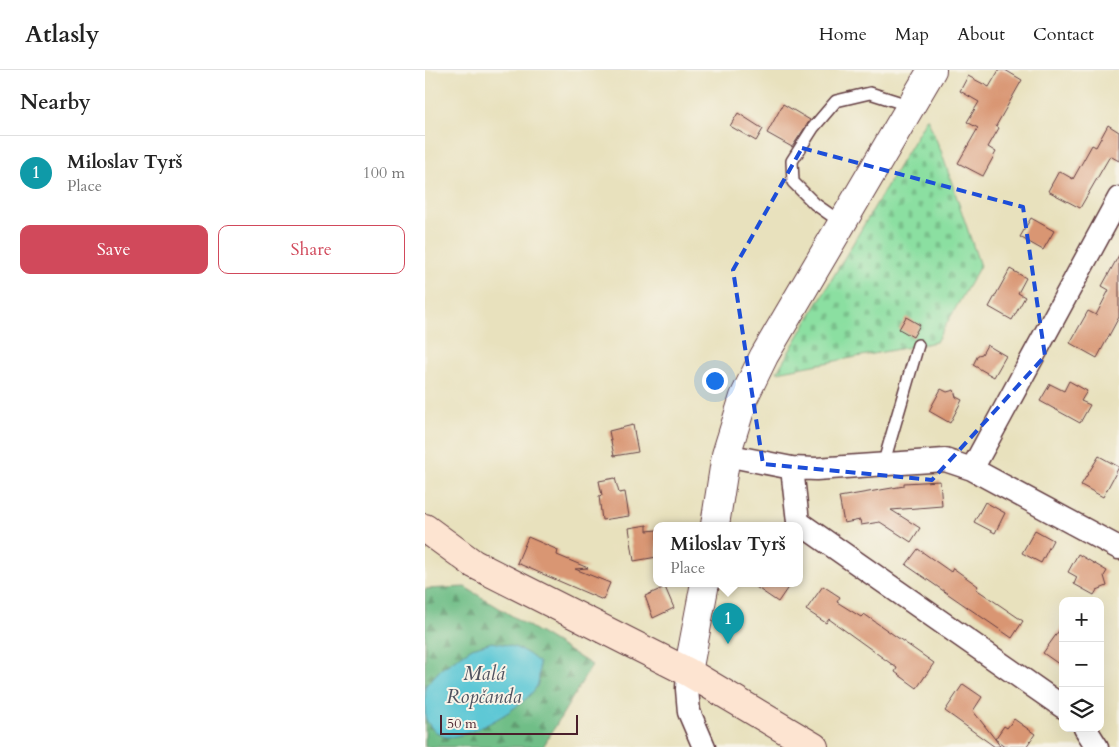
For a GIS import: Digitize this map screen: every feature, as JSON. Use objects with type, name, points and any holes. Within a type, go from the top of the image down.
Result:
[{"type":"main road","points":[[427,535],[474,564],[688,672],[814,747]]},
{"type":"street","points":[[715,522],[726,455],[744,397],[764,356],[932,70]]},
{"type":"street","points":[[972,469],[1119,198]]},
{"type":"street","points":[[726,455],[792,468],[816,469],[945,460],[972,469],[1119,548]]},
{"type":"street","points":[[792,468],[798,522]]},
{"type":"street","points":[[803,525],[1059,704]]},
{"type":"street","points":[[704,587],[682,715],[704,747]]},
{"type":"street","points":[[1088,732],[1097,747]]},
{"type":"lane","points":[[842,223],[815,204],[793,182],[792,162],[813,128],[836,102],[870,93],[911,106]]},
{"type":"lane","points":[[883,465],[918,345]]},
{"type":"highlighted area","points":[[802,148],[1023,207],[1045,356],[932,480],[763,464],[733,270]]},
{"type":"green space","points":[[927,118],[941,151],[980,266],[936,342],[777,372]]},
{"type":"green space","points":[[465,587],[592,665],[543,747],[425,747],[425,589]]},
{"type":"water","name":"Malá Ropčanda","points":[[492,642],[518,648],[534,658],[539,663],[537,686],[522,703],[483,727],[457,736],[447,737],[440,735],[431,727],[425,717],[425,686],[441,669],[472,648]]},
{"type":"building","points":[[999,70],[1005,70],[1022,80],[996,126],[999,128],[988,147],[996,152],[983,176],[958,163],[978,128],[967,122],[979,102],[960,91],[968,76],[989,87]]},
{"type":"building","points":[[783,104],[810,120],[792,147],[767,133]]},
{"type":"building","points":[[738,113],[763,129],[756,141],[730,126]]},
{"type":"building","points":[[1108,125],[1119,132],[1119,161],[1110,156],[1080,208],[1048,191],[1059,171],[1073,179],[1092,145],[1096,147]]},
{"type":"building","points":[[1031,218],[1054,231],[1043,250],[1020,237]]},
{"type":"building","points":[[1119,255],[1119,317],[1097,358],[1070,343],[1088,311],[1096,315],[1109,290],[1102,286]]},
{"type":"building","points":[[1010,269],[1026,278],[1018,293],[1025,297],[1012,320],[989,307]]},
{"type":"building","points":[[906,317],[920,325],[913,337],[899,329]]},
{"type":"building","points":[[987,345],[1006,356],[994,377],[973,365],[978,355],[982,354]]},
{"type":"building","points":[[1069,381],[1087,391],[1081,401],[1090,405],[1080,423],[1040,401],[1050,384],[1064,391]]},
{"type":"building","points":[[941,389],[947,392],[954,390],[956,397],[962,400],[950,423],[929,411]]},
{"type":"building","points":[[633,425],[638,452],[614,456],[609,431]]},
{"type":"building","points":[[1099,456],[1119,467],[1103,497],[1081,485]]},
{"type":"building","points":[[615,478],[619,493],[625,492],[629,516],[602,520],[599,496],[602,495],[599,481]]},
{"type":"building","points":[[940,481],[942,506],[891,510],[920,528],[911,542],[880,522],[861,525],[860,520],[844,523],[839,497],[904,486],[904,483]]},
{"type":"building","points":[[985,502],[1005,513],[995,533],[974,522]]},
{"type":"building","points":[[647,525],[647,531],[653,530],[653,558],[634,561],[629,528]]},
{"type":"building","points":[[1035,530],[1053,540],[1041,563],[1022,553]]},
{"type":"building","points":[[528,537],[558,550],[557,555],[588,568],[575,569],[610,583],[603,600],[517,563]]},
{"type":"building","points":[[918,549],[951,572],[953,568],[978,586],[976,589],[1023,621],[1012,638],[906,565]]},
{"type":"building","points":[[1078,554],[1107,571],[1104,576],[1107,586],[1097,590],[1094,595],[1074,584],[1077,577],[1068,572]]},
{"type":"building","points":[[823,586],[840,597],[837,602],[861,617],[864,614],[934,663],[917,688],[895,672],[897,668],[829,619],[826,623],[806,610]]},
{"type":"building","points":[[665,587],[674,608],[653,618],[645,596]]},
{"type":"building","points":[[756,587],[788,587],[778,602]]},
{"type":"building","points":[[1059,631],[1059,664],[1043,653]]},
{"type":"building","points":[[963,684],[982,697],[973,711],[1000,746],[995,747],[945,711]]},
{"type":"building","points":[[1014,719],[1035,734],[1026,747],[1006,747],[995,739],[1004,726],[1007,728]]},
{"type":"place","name":"Miloslav Tyrš","points":[[728,644]]}]
